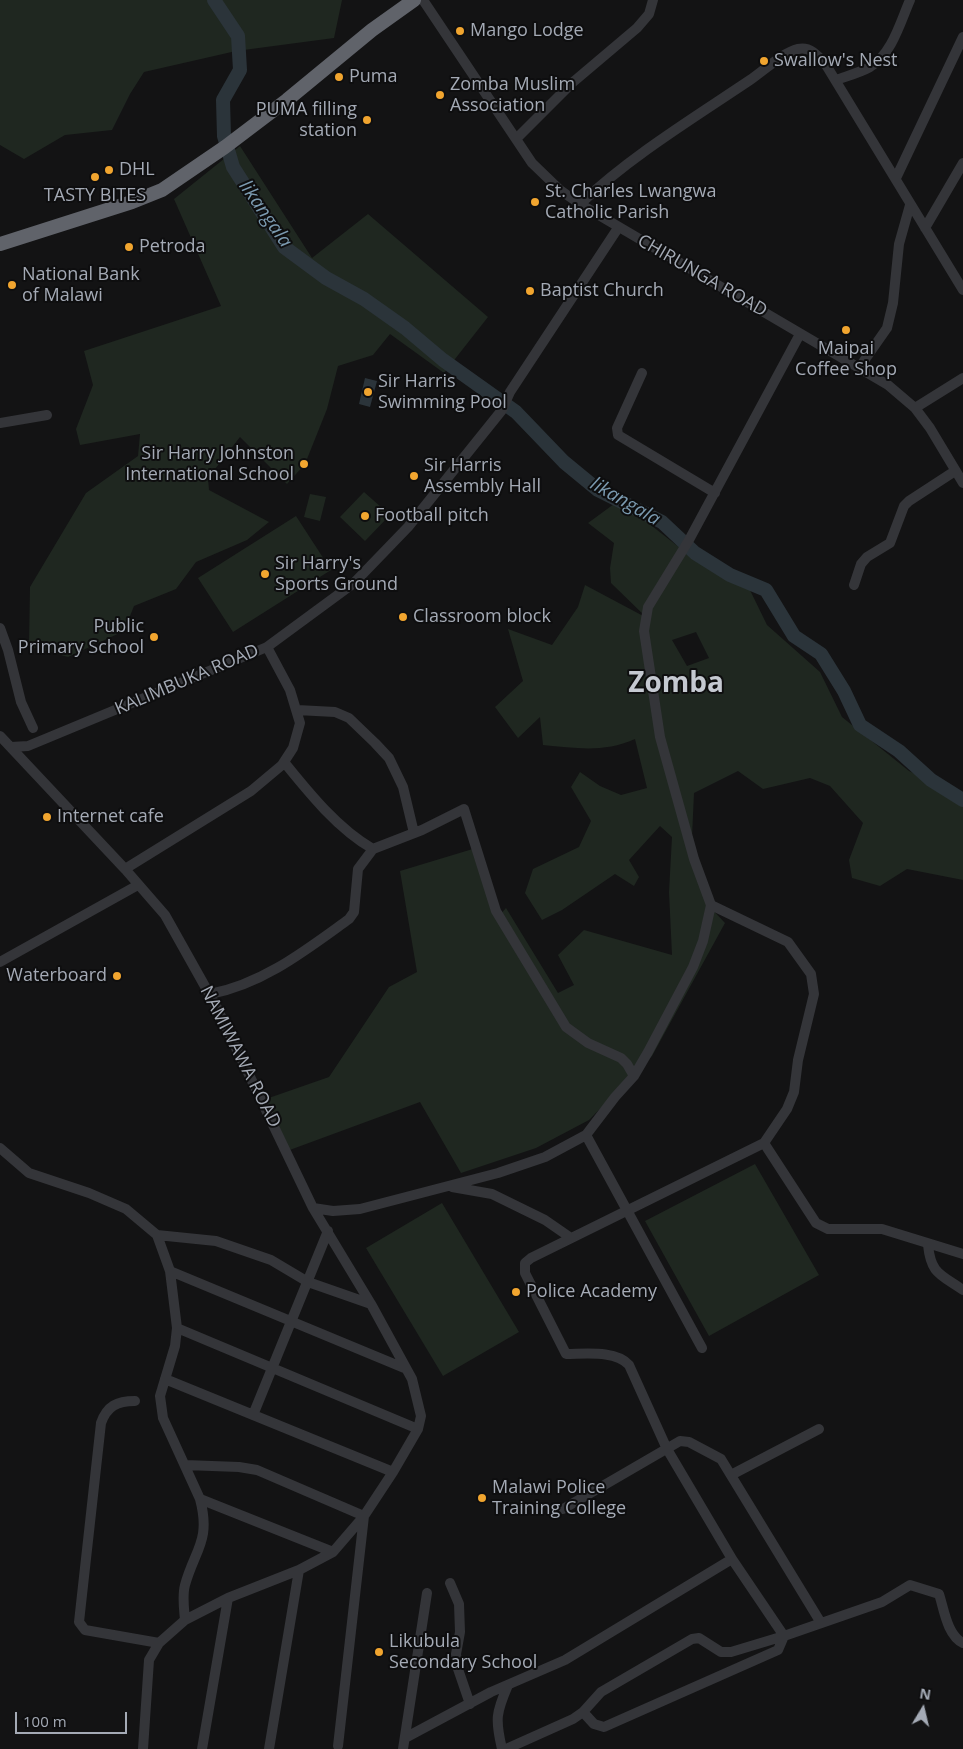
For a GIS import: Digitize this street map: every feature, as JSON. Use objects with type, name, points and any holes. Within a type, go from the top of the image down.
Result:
[{"type":"highway","points":[[0,244],[132,202],[162,190],[225,147],[287,100],[372,30],[414,0]]},
{"type":"street","name":"CHIRUNGA ROAD","points":[[423,0],[540,173],[580,204],[618,228],[888,385],[915,408],[930,428],[963,483]]},
{"type":"street","points":[[516,140],[572,83],[637,28],[649,14],[653,0]]},
{"type":"street","points":[[836,80],[863,71],[878,60],[891,44],[910,0]]},
{"type":"street","points":[[896,178],[963,37]]},
{"type":"street","points":[[580,204],[606,180],[675,130],[797,49],[804,49],[818,55],[836,80],[963,290]]},
{"type":"street","points":[[925,228],[963,163]]},
{"type":"street","points":[[859,368],[887,328],[893,304],[900,244],[910,205]]},
{"type":"street","name":"KALIMBUKA ROAD","points":[[11,747],[28,746],[267,647],[354,584],[420,513],[502,410],[510,392],[618,228]]},
{"type":"street","points":[[784,1636],[732,1559],[667,1448],[629,1365],[622,1359],[604,1355],[566,1354],[525,1273],[525,1263],[531,1258],[764,1143],[787,1109],[794,1092],[798,1060],[814,994],[811,974],[788,942],[711,905],[707,898],[694,859],[675,783],[661,742],[644,631],[648,607],[653,596],[679,557],[715,493],[800,334]]},
{"type":"street","points":[[642,374],[617,428],[618,434],[715,493]]},
{"type":"street","points":[[915,408],[963,378]]},
{"type":"street","points":[[0,423],[47,415]]},
{"type":"street","points":[[854,585],[861,564],[867,557],[890,543],[904,506],[955,471]]},
{"type":"street","points":[[0,628],[8,650],[19,696],[33,728]]},
{"type":"street","points":[[126,869],[251,791],[284,762],[293,748],[299,729],[297,710],[284,676],[267,647]]},
{"type":"street","points":[[297,710],[335,712],[349,718],[376,743],[389,758],[403,787],[414,833]]},
{"type":"street","name":"NAMIWAWA ROAD","points":[[0,736],[126,869],[165,916],[210,994],[313,1208],[371,1304],[404,1368],[412,1379],[421,1416],[418,1429]]},
{"type":"street","points":[[284,762],[324,807],[360,842],[373,849]]},
{"type":"street","points":[[210,994],[226,991],[259,979],[349,919],[354,912],[358,868],[373,849],[414,833],[464,808],[496,911],[566,1027],[588,1043],[623,1060],[634,1076]]},
{"type":"street","points":[[0,962],[138,885]]},
{"type":"street","points":[[313,1208],[334,1211],[360,1209],[528,1164],[586,1135],[634,1076],[693,967],[706,933],[711,905]]},
{"type":"street","points":[[586,1135],[702,1348]]},
{"type":"street","points":[[764,1143],[816,1223],[822,1227],[828,1229],[882,1229],[928,1245],[963,1254]]},
{"type":"street","points":[[0,1148],[29,1173],[89,1193],[126,1209],[157,1235],[170,1271],[177,1328],[175,1346],[160,1396],[163,1418],[200,1499],[204,1513],[201,1546],[185,1585],[185,1620]]},
{"type":"street","points":[[444,1186],[492,1194],[545,1220],[571,1238]]},
{"type":"street","points":[[253,1415],[328,1231]]},
{"type":"street","points":[[157,1235],[216,1241],[271,1260],[308,1282],[371,1304]]},
{"type":"street","points":[[928,1245],[933,1269],[963,1290]]},
{"type":"street","points":[[170,1271],[404,1368]]},
{"type":"street","points":[[143,1749],[149,1660],[160,1643],[185,1620],[228,1598],[299,1570],[334,1552],[364,1516],[418,1429],[177,1328]]},
{"type":"street","points":[[164,1379],[393,1472]]},
{"type":"street","points":[[135,1401],[118,1402],[111,1406],[105,1412],[101,1423],[78,1622],[85,1630],[160,1643]]},
{"type":"street","points":[[731,1475],[819,1429]]},
{"type":"street","points":[[563,1509],[680,1441],[689,1442],[721,1459],[821,1623]]},
{"type":"street","points":[[185,1465],[239,1467],[257,1470],[364,1516]]},
{"type":"street","points":[[200,1499],[334,1552]]},
{"type":"street","points":[[338,1746],[364,1516]]},
{"type":"street","points":[[405,1738],[508,1685],[565,1660],[732,1559]]},
{"type":"street","points":[[269,1749],[299,1570]]},
{"type":"street","points":[[450,1584],[458,1604],[460,1632],[456,1654],[458,1669],[470,1704]]},
{"type":"street","points":[[506,1749],[583,1712],[601,1692],[692,1639],[699,1638],[704,1640],[726,1653],[784,1636],[882,1602],[910,1585],[939,1594],[950,1629],[958,1640],[963,1643]]},
{"type":"street","points":[[403,1749],[427,1593]]},
{"type":"street","points":[[202,1749],[228,1598]]},
{"type":"street","points":[[583,1712],[594,1724],[604,1727],[778,1650],[784,1636]]},
{"type":"street","points":[[502,1749],[496,1724],[498,1707],[508,1685]]},
{"type":"shaded area","points":[[0,0],[342,0],[334,38],[236,51],[144,72],[130,94],[112,130],[65,135],[24,159],[0,145]]},
{"type":"shaded area","points":[[240,146],[312,258],[368,214],[488,317],[444,373],[390,334],[373,355],[338,366],[327,409],[305,464],[287,484],[240,437],[208,478],[209,490],[269,522],[247,540],[196,562],[176,589],[134,606],[124,631],[68,657],[29,646],[30,587],[86,493],[138,456],[140,434],[80,445],[76,429],[93,385],[84,351],[221,306],[174,199]]},
{"type":"shaded area","name":"Sir Harris Swimming Pool","points":[[365,378],[377,381],[370,407],[359,404]]},
{"type":"shaded area","name":"Football pitch","points":[[364,492],[390,515],[365,541],[340,517]]},
{"type":"shaded area","points":[[310,494],[326,497],[320,521],[304,517]]},
{"type":"shaded area","points":[[614,504],[633,511],[699,563],[748,586],[767,625],[820,672],[842,717],[909,771],[939,785],[963,806],[963,880],[907,869],[880,886],[852,878],[849,860],[863,823],[830,786],[810,778],[763,789],[738,771],[694,793],[692,837],[710,907],[725,923],[652,1056],[589,1120],[536,1148],[461,1173],[420,1102],[287,1151],[263,1100],[329,1077],[389,987],[417,972],[400,871],[476,848],[497,918],[506,908],[558,993],[574,985],[558,955],[584,930],[672,955],[669,892],[672,837],[660,826],[629,860],[639,877],[634,886],[615,874],[562,910],[542,920],[525,893],[533,869],[579,847],[591,821],[571,787],[580,772],[600,786],[621,795],[647,788],[635,739],[601,748],[543,745],[540,717],[518,738],[495,707],[523,681],[508,629],[552,645],[578,607],[585,585],[647,618],[611,583],[610,568],[614,543],[588,523]],"holes":[[[696,632],[709,658],[687,666],[672,640]]]},
{"type":"shaded area","name":"Sir Harry's Sports Ground","points":[[296,516],[331,570],[233,632],[198,578]]},
{"type":"shaded area","points":[[755,1164],[819,1275],[709,1336],[645,1221]]},
{"type":"shaded area","points":[[442,1203],[519,1332],[443,1376],[366,1248]]},
{"type":"waterway","name":"likangala","points":[[214,0],[238,36],[240,70],[223,100],[224,136],[233,167],[284,247],[326,278],[364,299],[405,328],[443,360],[516,412],[564,462],[598,490],[662,522],[695,553],[730,575],[766,590],[794,636],[821,654],[844,691],[860,725],[899,751],[931,780],[963,800]]},
{"type":"place","name":"Mango Lodge","points":[[460,31]]},
{"type":"place","name":"Swallow's Nest","points":[[764,61]]},
{"type":"place","name":"Puma","points":[[339,77]]},
{"type":"place","name":"Zomba Muslim Association","points":[[440,95]]},
{"type":"place","name":"PUMA filling station","points":[[367,120]]},
{"type":"place","name":"DHL","points":[[109,170]]},
{"type":"place","name":"TASTY BITES","points":[[95,177]]},
{"type":"place","name":"St. Charles Lwangwa Catholic Parish","points":[[535,202]]},
{"type":"place","name":"Petroda","points":[[129,247]]},
{"type":"place","name":"National Bank of Malawi","points":[[12,285]]},
{"type":"place","name":"Baptist Church","points":[[530,291]]},
{"type":"place","name":"Maipai Coffee Shop","points":[[846,330]]},
{"type":"place","name":"Sir Harris Swimming Pool","points":[[368,392]]},
{"type":"place","name":"Sir Harry Johnston International School","points":[[304,464]]},
{"type":"place","name":"Sir Harris Assembly Hall","points":[[414,476]]},
{"type":"place","name":"Football pitch","points":[[365,516]]},
{"type":"place","name":"Sir Harry's Sports Ground","points":[[265,574]]},
{"type":"place","name":"Classroom block","points":[[403,617]]},
{"type":"place","name":"Public Primary School","points":[[154,637]]},
{"type":"place","name":"Internet cafe","points":[[47,817]]},
{"type":"place","name":"Waterboard","points":[[117,976]]},
{"type":"place","name":"Police Academy","points":[[516,1292]]},
{"type":"place","name":"Malawi Police Training College","points":[[482,1498]]},
{"type":"place","name":"Likubula Secondary School","points":[[379,1652]]},
{"type":"district","name":"Zomba","points":[[676,684]]}]
